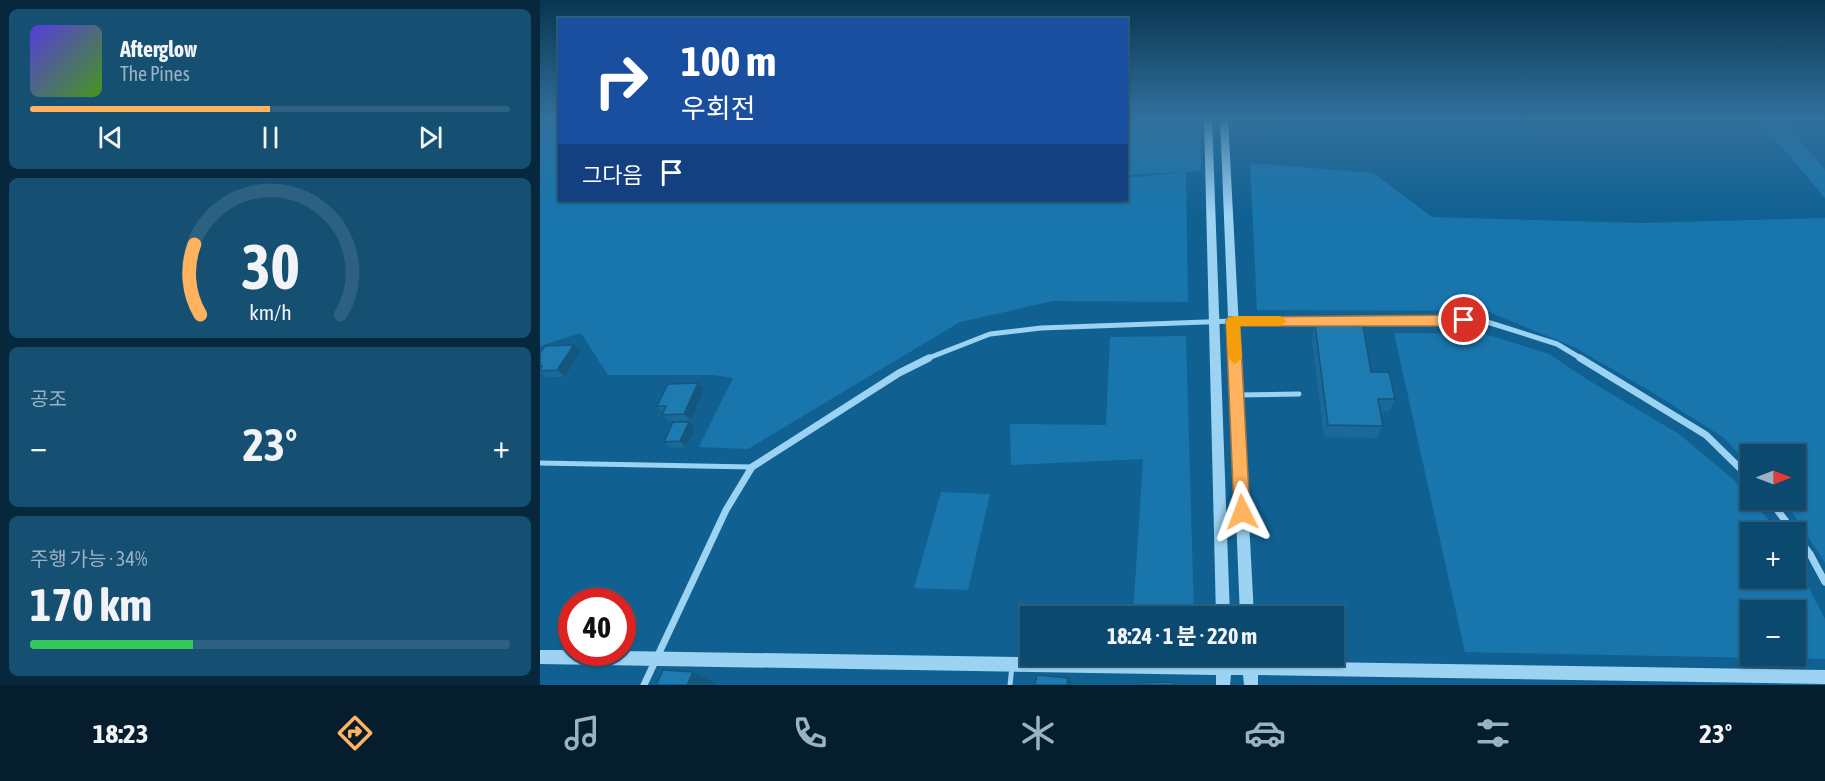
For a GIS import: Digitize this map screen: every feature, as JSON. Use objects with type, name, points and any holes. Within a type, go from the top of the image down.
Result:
[{"type":"street","points":[[1209,150],[1223,606]]},
{"type":"street","points":[[1225,150],[1247,606]]},
{"type":"street","points":[[644,685],[726,510],[752,467],[899,373],[964,342],[990,334],[1041,328],[1233,321],[1484,321],[1557,344],[1706,435],[1740,468]]},
{"type":"street","points":[[1777,510],[1810,554],[1825,582]]},
{"type":"street","points":[[540,657],[1020,664]]},
{"type":"street","points":[[1344,664],[1825,677]]},
{"type":"street","points":[[1223,685],[1224,666]]},
{"type":"street","points":[[1250,666],[1251,685]]},
{"type":"lane","points":[[1236,395],[1299,394]]},
{"type":"lane","points":[[540,463],[752,467]]},
{"type":"lane","points":[[1010,685],[1013,664]]},
{"type":"shaded area","points":[[540,150],[558,150],[558,201],[1128,201],[1128,178],[1184,172],[1128,175],[1128,150],[1201,150],[1201,170],[1186,172],[1188,302],[1053,301],[960,322],[748,449],[699,447],[733,378],[714,375],[608,375],[581,333],[540,346]]},
{"type":"shaded area","points":[[1784,150],[1808,150],[1825,169],[1825,198]]},
{"type":"shaded area","points":[[1250,163],[1373,173],[1432,217],[1641,223],[1825,218],[1825,563],[1806,534],[1806,522],[1798,522],[1791,510],[1806,510],[1806,444],[1740,444],[1740,455],[1724,438],[1655,394],[1574,347],[1486,311],[1257,310]]},
{"type":"shaded area","points":[[1394,333],[1485,334],[1549,354],[1679,434],[1735,481],[1740,487],[1740,510],[1760,510],[1770,522],[1740,522],[1740,588],[1806,588],[1806,582],[1825,619],[1825,659],[1806,659],[1806,600],[1740,600],[1740,657],[1465,652]]},
{"type":"shaded area","points":[[1186,336],[1194,606],[1134,606],[1143,459],[1011,465],[1010,424],[1106,425],[1110,337]]},
{"type":"shaded area","points":[[941,492],[990,494],[968,590],[914,588]]},
{"type":"building","points":[[1315,325],[1363,326],[1371,372],[1389,372],[1395,399],[1378,399],[1383,426],[1328,425]]},
{"type":"building","points":[[574,345],[557,370],[540,371],[542,366],[540,366],[540,353],[545,346]]},
{"type":"building","points":[[698,383],[684,414],[662,415],[666,406],[657,406],[668,384]]},
{"type":"building","points":[[673,422],[689,422],[680,441],[664,442]]},
{"type":"building","points":[[663,670],[693,672],[687,685],[656,685]]},
{"type":"building","points":[[1037,675],[1068,678],[1067,685],[1035,685]]},
{"type":"building","points":[[1173,682],[1173,685],[1139,685],[1139,683]]},
{"type":"slow traffic","points":[[1235,358],[1233,321],[1280,321]]},
{"type":"route","points":[[1242,512],[1233,321],[1464,320]]}]
